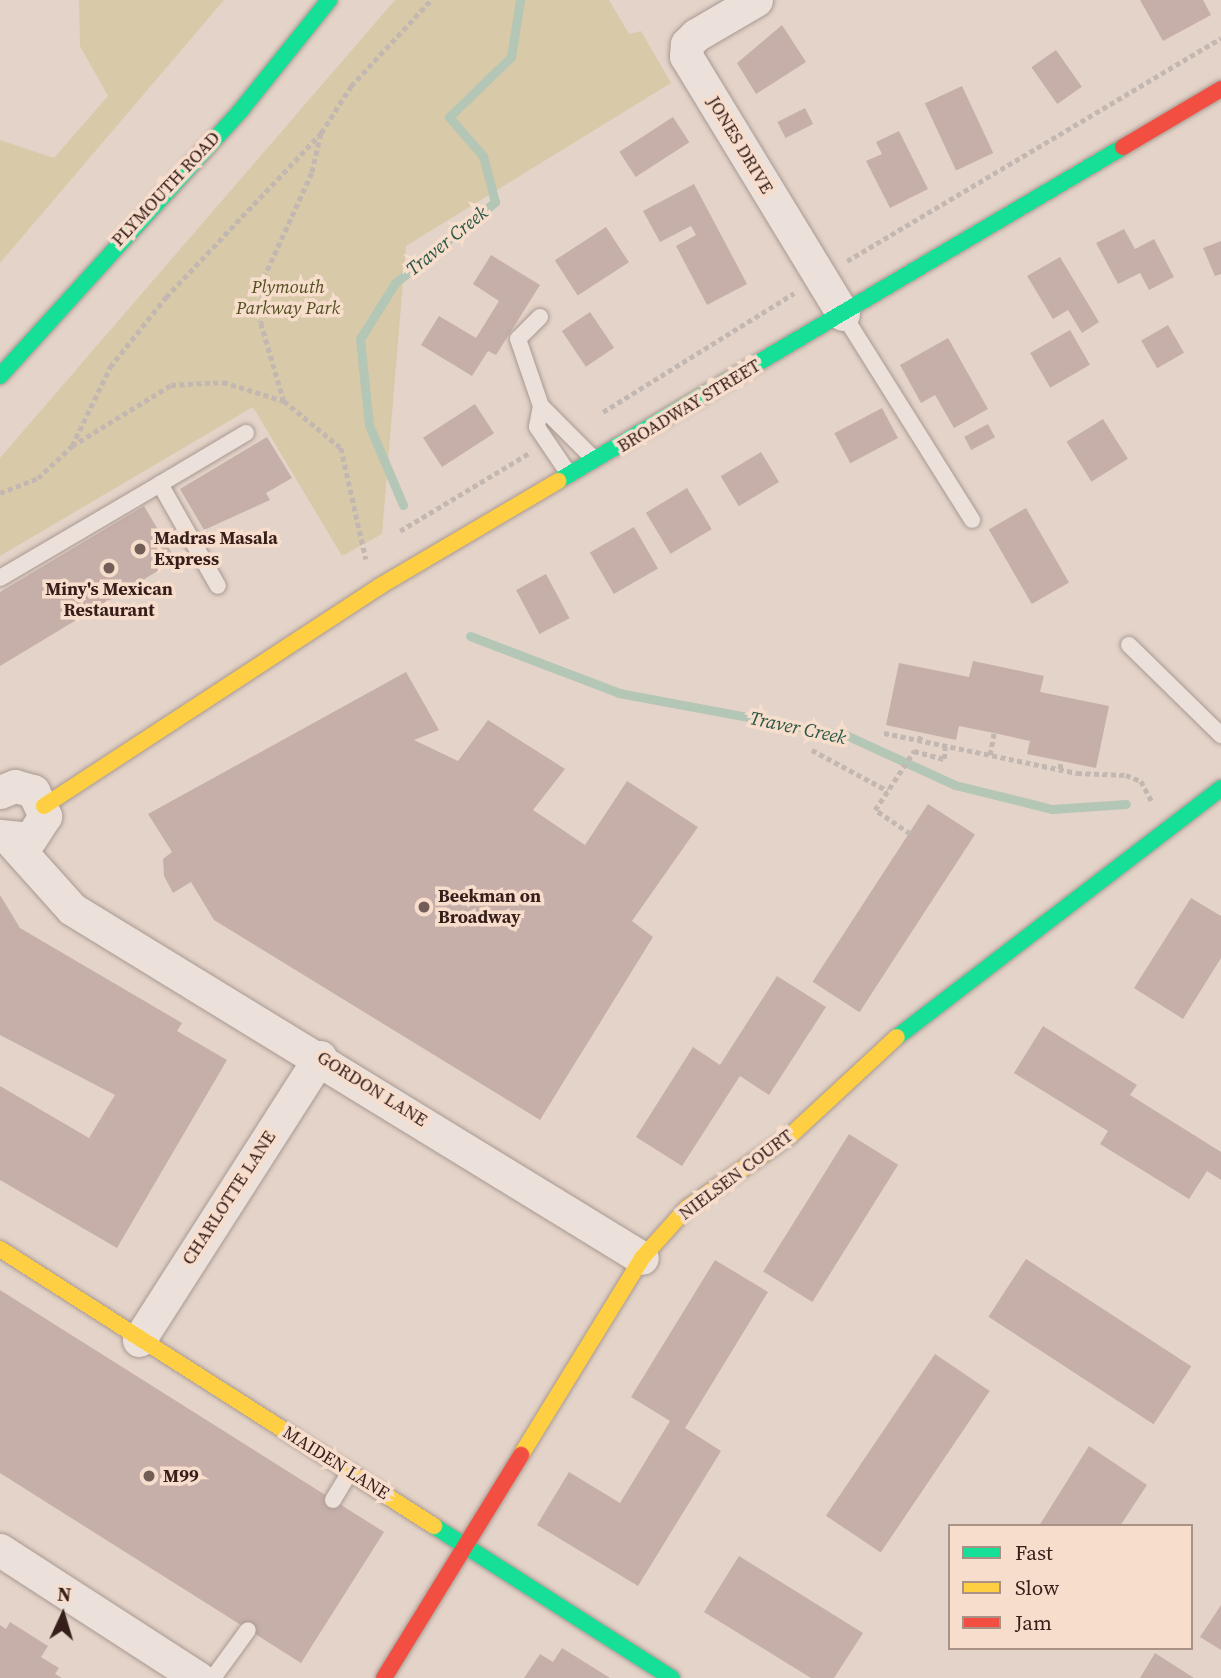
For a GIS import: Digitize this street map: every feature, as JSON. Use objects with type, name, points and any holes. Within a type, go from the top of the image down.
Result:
[{"type":"street","name":"PLYMOUTH ROAD","points":[[0,376],[241,110],[329,0]]},
{"type":"street","name":"JONES DRIVE","points":[[756,0],[696,35],[686,56],[843,314]]},
{"type":"street","name":"BROADWAY STREET","points":[[3,839],[30,839],[23,795],[114,741],[161,727],[380,586],[571,476],[1221,89]]},
{"type":"street","name":"NIELSEN COURT","points":[[384,1678],[642,1258],[687,1208],[791,1135],[908,1027],[1220,789]]},
{"type":"street","name":"GORDON LANE","points":[[23,795],[60,867],[100,923]]},
{"type":"street","name":"GORDON LANE","points":[[3,839],[72,909],[100,923],[320,1056],[642,1258]]},
{"type":"street","name":"CHARLOTTE LANE","points":[[139,1339],[320,1056]]},
{"type":"street","name":"MAIDEN LANE","points":[[0,1249],[672,1678]]},
{"type":"street","points":[[0,1550],[198,1678]]},
{"type":"lane","points":[[843,314],[972,520]]},
{"type":"lane","points":[[540,317],[518,340],[541,406],[595,461]]},
{"type":"lane","points":[[541,406],[537,427],[571,476]]},
{"type":"lane","points":[[0,578],[246,433]]},
{"type":"lane","points":[[160,484],[218,586]]},
{"type":"lane","points":[[1129,645],[1221,735]]},
{"type":"lane","points":[[333,1500],[350,1472]]},
{"type":"lane","points":[[213,1678],[248,1630]]},
{"type":"path","points":[[72,446],[110,367],[142,327],[321,133],[351,86],[431,0]]},
{"type":"path","points":[[834,269],[1221,38]]},
{"type":"path","points":[[284,401],[265,348],[260,300],[321,133]]},
{"type":"path","points":[[570,433],[802,288]]},
{"type":"path","points":[[0,492],[38,478],[72,446],[149,396],[198,379],[284,401],[341,448],[350,509],[367,562]]},
{"type":"path","points":[[400,531],[548,442]]},
{"type":"path","points":[[884,733],[1060,769],[1134,778],[1152,803]]},
{"type":"path","points":[[919,741],[920,733]]},
{"type":"path","points":[[990,755],[994,733]]},
{"type":"path","points":[[910,834],[875,810],[914,751],[944,759],[946,747]]},
{"type":"path","points":[[812,750],[888,791]]},
{"type":"path","points":[[1060,769],[1061,761]]},
{"type":"green space","points":[[79,0],[224,0],[0,263],[0,140],[54,158],[108,96],[80,46]]},
{"type":"green space","name":"Plymouth Parkway Park","points":[[395,0],[609,0],[629,34],[641,31],[671,83],[406,246],[382,534],[342,556],[253,407],[0,556],[0,458]]},
{"type":"building","points":[[1140,0],[1203,0],[1211,15],[1163,41]]},
{"type":"building","points":[[782,25],[806,62],[756,94],[737,63]]},
{"type":"building","points":[[1056,50],[1082,87],[1057,104],[1031,67]]},
{"type":"building","points":[[962,86],[993,153],[956,170],[925,103]]},
{"type":"building","points":[[805,108],[813,124],[786,138],[777,122]]},
{"type":"building","points":[[673,117],[689,142],[636,177],[619,152]]},
{"type":"building","points":[[899,131],[928,189],[890,208],[866,161],[882,154],[876,142]]},
{"type":"building","points":[[694,184],[747,284],[707,305],[676,246],[696,235],[691,226],[660,242],[643,211]]},
{"type":"building","points":[[606,227],[629,262],[578,295],[555,260]]},
{"type":"building","points":[[1124,229],[1135,249],[1154,239],[1174,277],[1149,290],[1140,273],[1118,284],[1096,243]]},
{"type":"building","points":[[1221,241],[1221,274],[1215,276],[1203,248]]},
{"type":"building","points":[[491,255],[540,285],[496,355],[488,351],[472,376],[421,345],[439,316],[476,338],[499,301],[473,284]]},
{"type":"building","points":[[1060,257],[1099,322],[1082,333],[1068,310],[1053,319],[1027,276]]},
{"type":"building","points":[[590,312],[614,348],[586,367],[562,331]]},
{"type":"building","points":[[1168,325],[1184,353],[1157,368],[1141,340]]},
{"type":"building","points":[[1070,330],[1090,365],[1050,388],[1030,353]]},
{"type":"building","points":[[948,338],[988,409],[954,428],[935,395],[921,403],[900,365]]},
{"type":"building","points":[[475,404],[494,433],[442,467],[423,438]]},
{"type":"building","points":[[882,408],[898,438],[850,463],[834,433]]},
{"type":"building","points":[[1103,419],[1128,459],[1091,482],[1067,442]]},
{"type":"building","points":[[988,424],[995,437],[971,450],[964,437]]},
{"type":"building","points":[[267,437],[292,478],[266,493],[270,500],[204,530],[180,489]]},
{"type":"building","points":[[761,452],[779,482],[739,506],[721,476]]},
{"type":"building","points":[[687,488],[712,529],[671,554],[646,513]]},
{"type":"building","points":[[144,506],[176,560],[0,666],[0,592]]},
{"type":"building","points":[[1026,508],[1069,582],[1032,604],[989,530]]},
{"type":"building","points":[[634,527],[658,569],[614,594],[590,552]]},
{"type":"building","points":[[546,574],[569,618],[539,634],[516,590]]},
{"type":"building","points":[[973,661],[1044,676],[1040,692],[1109,706],[1096,768],[1027,754],[1030,741],[994,733],[959,726],[956,740],[886,725],[899,663],[969,677]]},
{"type":"building","name":"Beekman on Broadway","points":[[406,672],[439,730],[414,740],[458,761],[488,720],[565,769],[533,810],[585,845],[627,781],[698,827],[632,921],[653,937],[540,1120],[214,920],[191,882],[173,893],[164,876],[163,859],[172,852],[148,814]]},
{"type":"building","points":[[928,804],[975,834],[860,1012],[813,982]]},
{"type":"building","points":[[0,895],[20,928],[182,1023],[177,1031],[227,1060],[117,1248],[0,1180],[0,1086],[89,1138],[115,1095],[0,1035]]},
{"type":"building","points":[[1191,898],[1221,916],[1221,958],[1183,1019],[1134,988]]},
{"type":"building","points":[[777,976],[826,1007],[769,1095],[740,1076],[682,1166],[636,1137],[693,1047],[720,1065]]},
{"type":"building","points":[[1043,1026],[1137,1085],[1130,1095],[1221,1152],[1221,1180],[1207,1171],[1189,1199],[1100,1144],[1108,1131],[1014,1073]]},
{"type":"building","points":[[849,1134],[898,1165],[812,1302],[763,1271]]},
{"type":"building","points":[[1026,1259],[1191,1366],[1154,1424],[988,1317]]},
{"type":"building","points":[[715,1260],[768,1292],[685,1428],[721,1451],[638,1586],[537,1525],[569,1472],[620,1503],[670,1421],[631,1397]]},
{"type":"building","name":"M99","points":[[0,1290],[384,1532],[301,1663],[0,1473]]},
{"type":"building","points":[[935,1354],[990,1391],[881,1553],[826,1516]]},
{"type":"building","points":[[1089,1446],[1147,1485],[1121,1524],[1040,1524]]},
{"type":"building","points":[[739,1556],[863,1633],[834,1678],[811,1678],[704,1612]]},
{"type":"building","points":[[1221,1605],[1221,1650],[1200,1637]]},
{"type":"building","points":[[10,1622],[48,1646],[41,1657],[59,1668],[55,1674],[62,1678],[0,1678],[0,1625],[6,1629]]},
{"type":"building","points":[[562,1648],[610,1678],[524,1678],[540,1654],[553,1662]]},
{"type":"building","points":[[1155,1653],[1194,1678],[1140,1678]]},
{"type":"waterway","name":"Traver Creek","points":[[403,505],[369,425],[360,339],[395,283],[495,202],[483,156],[449,117],[511,57],[520,0]]},
{"type":"waterway","name":"Traver Creek","points":[[470,636],[619,693],[848,736],[955,785],[1052,809],[1126,804]]},
{"type":"traffic: fast","points":[[0,376],[241,110],[329,0]]},
{"type":"traffic: fast","points":[[558,481],[1123,147]]},
{"type":"traffic: fast","points":[[897,1037],[1221,788]]},
{"type":"traffic: fast","points":[[434,1526],[672,1678]]},
{"type":"traffic: slow","points":[[44,806],[380,586],[558,481]]},
{"type":"traffic: slow","points":[[521,1455],[642,1258],[687,1208],[791,1135],[897,1037]]},
{"type":"traffic: slow","points":[[0,1249],[434,1526]]},
{"type":"traffic: jam","points":[[1123,147],[1221,89]]},
{"type":"traffic: jam","points":[[384,1678],[521,1455]]},
{"type":"place","name":"Madras Masala Express","points":[[140,549]]},
{"type":"place","name":"Miny's Mexican Restaurant","points":[[109,568]]},
{"type":"place","name":"Beekman on Broadway","points":[[424,907]]},
{"type":"place","name":"M99","points":[[149,1476]]}]
